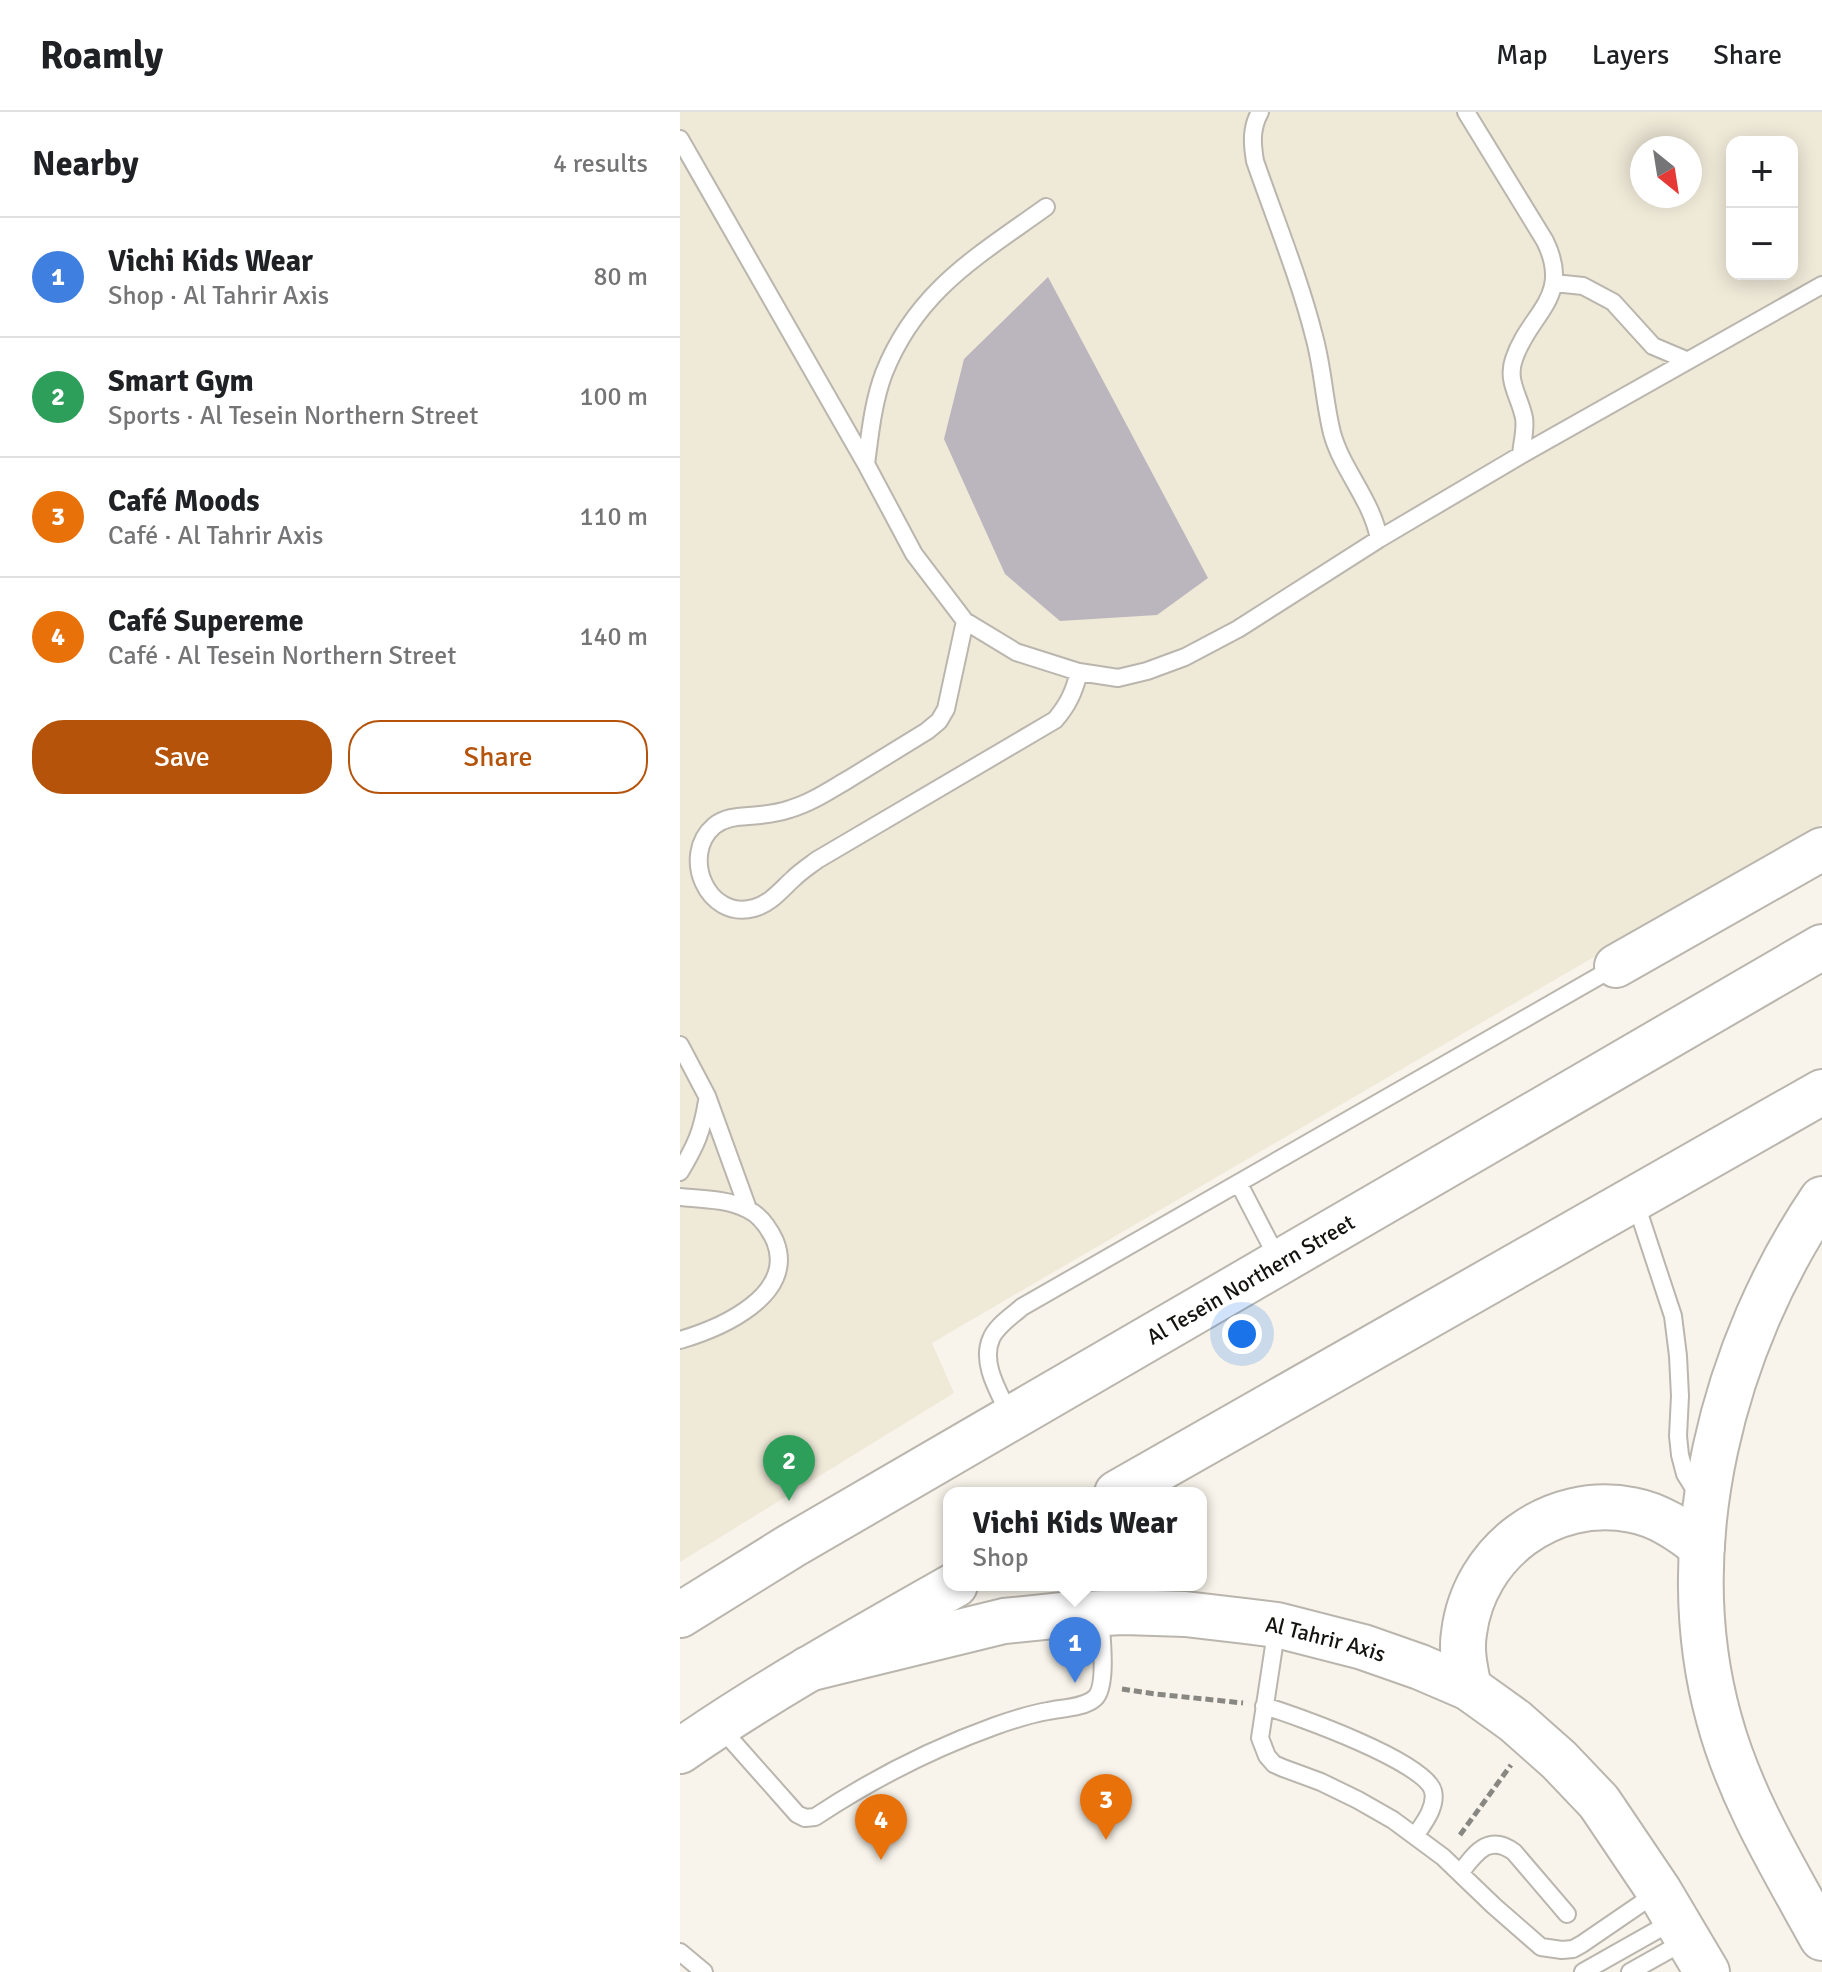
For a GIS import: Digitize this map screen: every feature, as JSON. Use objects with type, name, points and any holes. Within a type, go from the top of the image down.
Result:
[{"type":"main road","name":"Al Tesein Northern Street","points":[[680,1615],[791,1546],[1822,947]]},
{"type":"main road","points":[[1128,1487],[1822,1092]]},
{"type":"main road","points":[[1822,1199],[1774,1280],[1730,1390],[1719,1433],[1704,1526],[1702,1604],[1705,1647],[1718,1718],[1736,1772],[1760,1825],[1822,1938]]},
{"type":"main road","points":[[1469,1688],[1463,1635],[1468,1609],[1492,1562],[1531,1527],[1581,1509],[1607,1507],[1633,1510],[1658,1518],[1682,1531],[1704,1526]]},
{"type":"main road","points":[[680,1751],[808,1669],[944,1591]]},
{"type":"main road","name":"Al Tahrir Axis","points":[[808,1669],[1004,1621],[1100,1613],[1185,1614],[1277,1625],[1363,1647],[1469,1688],[1533,1736],[1599,1802],[1683,1930]]},
{"type":"street","points":[[1616,966],[1822,849]]},
{"type":"lane","points":[[1260,112],[1253,131],[1255,161],[1315,337],[1333,436],[1377,525],[1379,539]]},
{"type":"lane","points":[[1466,112],[1545,241],[1555,269],[1549,297],[1514,359],[1511,374],[1525,429],[1521,455]]},
{"type":"lane","points":[[680,139],[914,554],[965,621],[1016,652],[1079,672],[1118,678],[1185,657],[1238,629],[1379,539],[1521,455],[1822,285]]},
{"type":"lane","points":[[866,464],[872,418],[883,375],[902,335],[928,299],[960,268],[1046,207]]},
{"type":"lane","points":[[1554,283],[1583,286],[1613,302],[1653,346],[1686,360]]},
{"type":"lane","points":[[965,621],[946,709],[939,721],[927,731],[819,797],[791,809],[731,817],[712,826],[700,843],[696,864],[701,884],[714,900],[733,909],[754,908],[773,899],[817,860],[1055,720],[1075,690],[1079,672]]},
{"type":"lane","points":[[1012,1419],[992,1376],[987,1353],[992,1337],[1022,1307],[1616,966]]},
{"type":"lane","points":[[680,1045],[707,1096],[748,1209]]},
{"type":"lane","points":[[680,1172],[703,1127],[707,1096]]},
{"type":"lane","points":[[1239,1184],[1279,1263]]},
{"type":"lane","points":[[680,1197],[723,1201],[748,1209],[769,1227],[780,1253],[778,1274],[763,1295],[743,1313],[718,1327],[680,1340]]},
{"type":"lane","points":[[1635,1199],[1673,1316],[1678,1356],[1680,1455],[1704,1526]]},
{"type":"lane","points":[[718,1724],[790,1808],[805,1818],[815,1817],[864,1786],[952,1742],[998,1725],[1095,1698],[1101,1686],[1100,1613]]},
{"type":"lane","points":[[1277,1625],[1260,1738],[1262,1748],[1274,1764],[1321,1782],[1393,1820],[1443,1857],[1541,1947],[1573,1949],[1582,1944],[1683,1930]]},
{"type":"lane","points":[[1264,1706],[1359,1742],[1427,1780],[1433,1790],[1434,1801],[1415,1836]]},
{"type":"lane","points":[[1460,1873],[1480,1849],[1488,1845],[1506,1846],[1567,1914]]},
{"type":"lane","points":[[1583,1972],[1683,1930]]},
{"type":"lane","points":[[1630,1972],[1683,1930]]},
{"type":"lane","points":[[680,1952],[704,1972]]},
{"type":"path","points":[[1101,1686],[1264,1706]]},
{"type":"path","points":[[1443,1857],[1533,1736]]},
{"type":"shaded area","points":[[680,112],[1822,112],[1822,824],[932,1343],[954,1393],[680,1562]]},
{"type":"building","points":[[1048,277],[1208,578],[1157,615],[1060,621],[1005,574],[944,439],[964,359]]},
{"type":"place","name":"Smart Gym","points":[[789,1501]]},
{"type":"place","name":"Vichi Kids Wear","points":[[1075,1683]]},
{"type":"place","name":"Café Moods","points":[[1106,1840]]},
{"type":"place","name":"Café Supereme","points":[[881,1860]]}]
